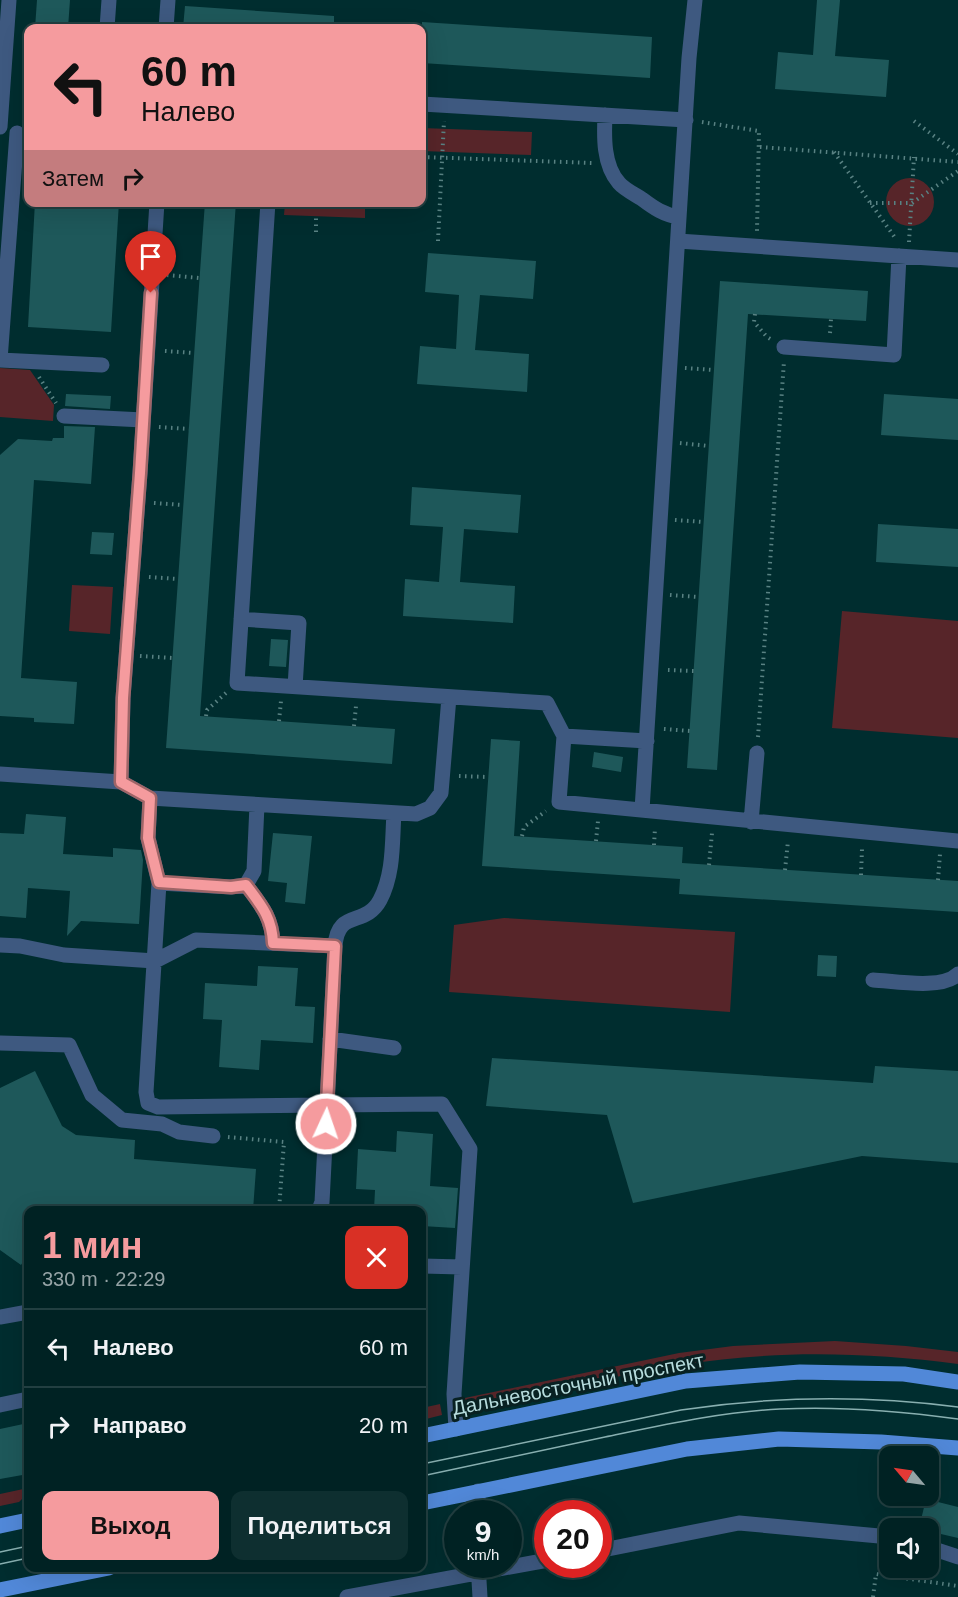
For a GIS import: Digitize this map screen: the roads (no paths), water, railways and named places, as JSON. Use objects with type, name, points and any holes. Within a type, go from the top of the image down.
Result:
[{"type":"main road","name":"Дальневосточный проспект","points":[[426,1435],[686,1381],[800,1372],[904,1374],[958,1382]]},
{"type":"main road","points":[[426,1502],[687,1449],[779,1439],[881,1442],[958,1448]]},
{"type":"main road","points":[[0,1526],[24,1521]]},
{"type":"main road","points":[[0,1590],[89,1572]]},
{"type":"street","points":[[0,127],[9,0]]},
{"type":"street","points":[[107,24],[109,0]]},
{"type":"street","points":[[166,24],[168,0]]},
{"type":"street","points":[[642,810],[695,0]]},
{"type":"street","points":[[426,104],[686,120]]},
{"type":"street","points":[[605,115],[604,141],[609,164],[618,182],[657,210],[669,216],[679,217]]},
{"type":"street","points":[[0,132],[22,134],[21,172],[0,360],[102,365]]},
{"type":"street","points":[[121,782],[126,655],[157,207]]},
{"type":"street","points":[[268,207],[237,683],[547,703],[564,736],[559,802],[958,841]]},
{"type":"street","points":[[678,241],[958,260]]},
{"type":"street","points":[[784,347],[894,355],[899,256]]},
{"type":"street","points":[[64,416],[143,423]]},
{"type":"street","points":[[241,619],[299,622],[295,687]]},
{"type":"street","points":[[0,774],[121,782],[150,798],[416,814],[430,808],[441,793],[449,697]]},
{"type":"street","points":[[564,736],[647,734]]},
{"type":"street","points":[[751,822],[757,753]]},
{"type":"street","points":[[150,798],[148,838],[159,882],[146,1092],[148,1103],[158,1107],[442,1104],[470,1149],[453,1405],[456,1429]]},
{"type":"street","points":[[246,885],[254,871],[257,805]]},
{"type":"street","points":[[320,1206],[336,934],[340,926],[347,921],[361,918],[379,902],[391,872],[394,813]]},
{"type":"street","points":[[159,882],[231,887],[246,885]]},
{"type":"street","points":[[246,885],[266,912],[272,927],[273,943]]},
{"type":"street","points":[[0,945],[20,946],[64,955],[155,961],[196,940],[335,946]]},
{"type":"street","points":[[873,980],[938,983],[958,974]]},
{"type":"street","points":[[330,1040],[394,1048]]},
{"type":"street","points":[[0,1043],[69,1045],[92,1095],[122,1120],[162,1124],[178,1132],[213,1136]]},
{"type":"street","points":[[426,1266],[462,1267]]},
{"type":"street","points":[[0,1317],[24,1313]]},
{"type":"street","points":[[0,1405],[24,1401]]},
{"type":"street","points":[[478,1491],[478,1500]]},
{"type":"street","points":[[612,1548],[739,1523],[879,1536]]},
{"type":"street","points":[[939,1551],[958,1557]]},
{"type":"street","points":[[347,1597],[444,1576]]},
{"type":"street","points":[[479,1578],[480,1597]]},
{"type":"tram line","points":[[426,1463],[681,1410],[716,1405],[785,1400],[854,1399],[958,1407]]},
{"type":"tram line","points":[[426,1475],[670,1424],[758,1411],[802,1408],[847,1409],[958,1419]]},
{"type":"tram line","points":[[0,1552],[24,1547]]},
{"type":"tram line","points":[[0,1564],[24,1559]]}]
